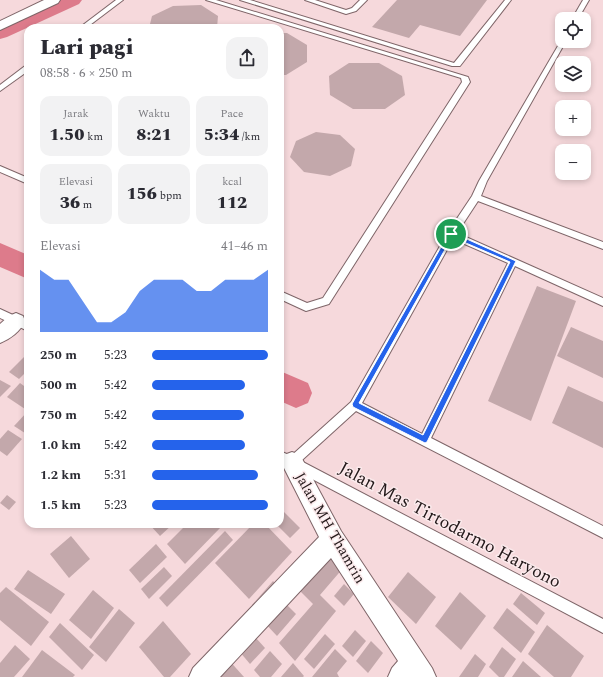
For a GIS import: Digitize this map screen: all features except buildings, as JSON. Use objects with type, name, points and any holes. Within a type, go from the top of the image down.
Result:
[{"type":"street","points":[[0,26],[54,0]]},
{"type":"street","points":[[0,335],[15,321]]},
{"type":"street","name":"Jalan MH Thamrin","points":[[286,459],[412,672]]},
{"type":"street","points":[[202,677],[333,539]]},
{"type":"lane","points":[[87,24],[120,0]]},
{"type":"lane","points":[[209,0],[466,79],[466,82],[326,301],[306,307],[284,297]]},
{"type":"lane","points":[[243,0],[454,66],[458,65],[508,0]]},
{"type":"lane","points":[[308,0],[346,12],[352,11],[364,0]]},
{"type":"lane","points":[[326,6],[333,0]]},
{"type":"lane","points":[[579,12],[586,0]]},
{"type":"lane","name":"Jalan MH Thamrin","points":[[286,459],[355,404],[451,234],[476,197],[483,181],[559,48]]},
{"type":"lane","points":[[0,88],[24,71]]},
{"type":"lane","points":[[0,169],[24,180]]},
{"type":"lane","points":[[476,197],[603,246]]},
{"type":"lane","points":[[451,234],[603,302]]},
{"type":"lane","points":[[425,439],[513,261]]},
{"type":"lane","points":[[355,404],[603,532]]},
{"type":"lane","name":"Jalan Mas Tirtodarmo Haryono","points":[[286,459],[603,626]]},
{"type":"waterway","points":[[0,33],[72,0]]},
{"type":"waterway","points":[[0,254],[24,266]]},
{"type":"waterway","points":[[284,388],[296,393]]},
{"type":"route","points":[[451,234],[513,261],[425,439],[355,404],[451,234]]}]
